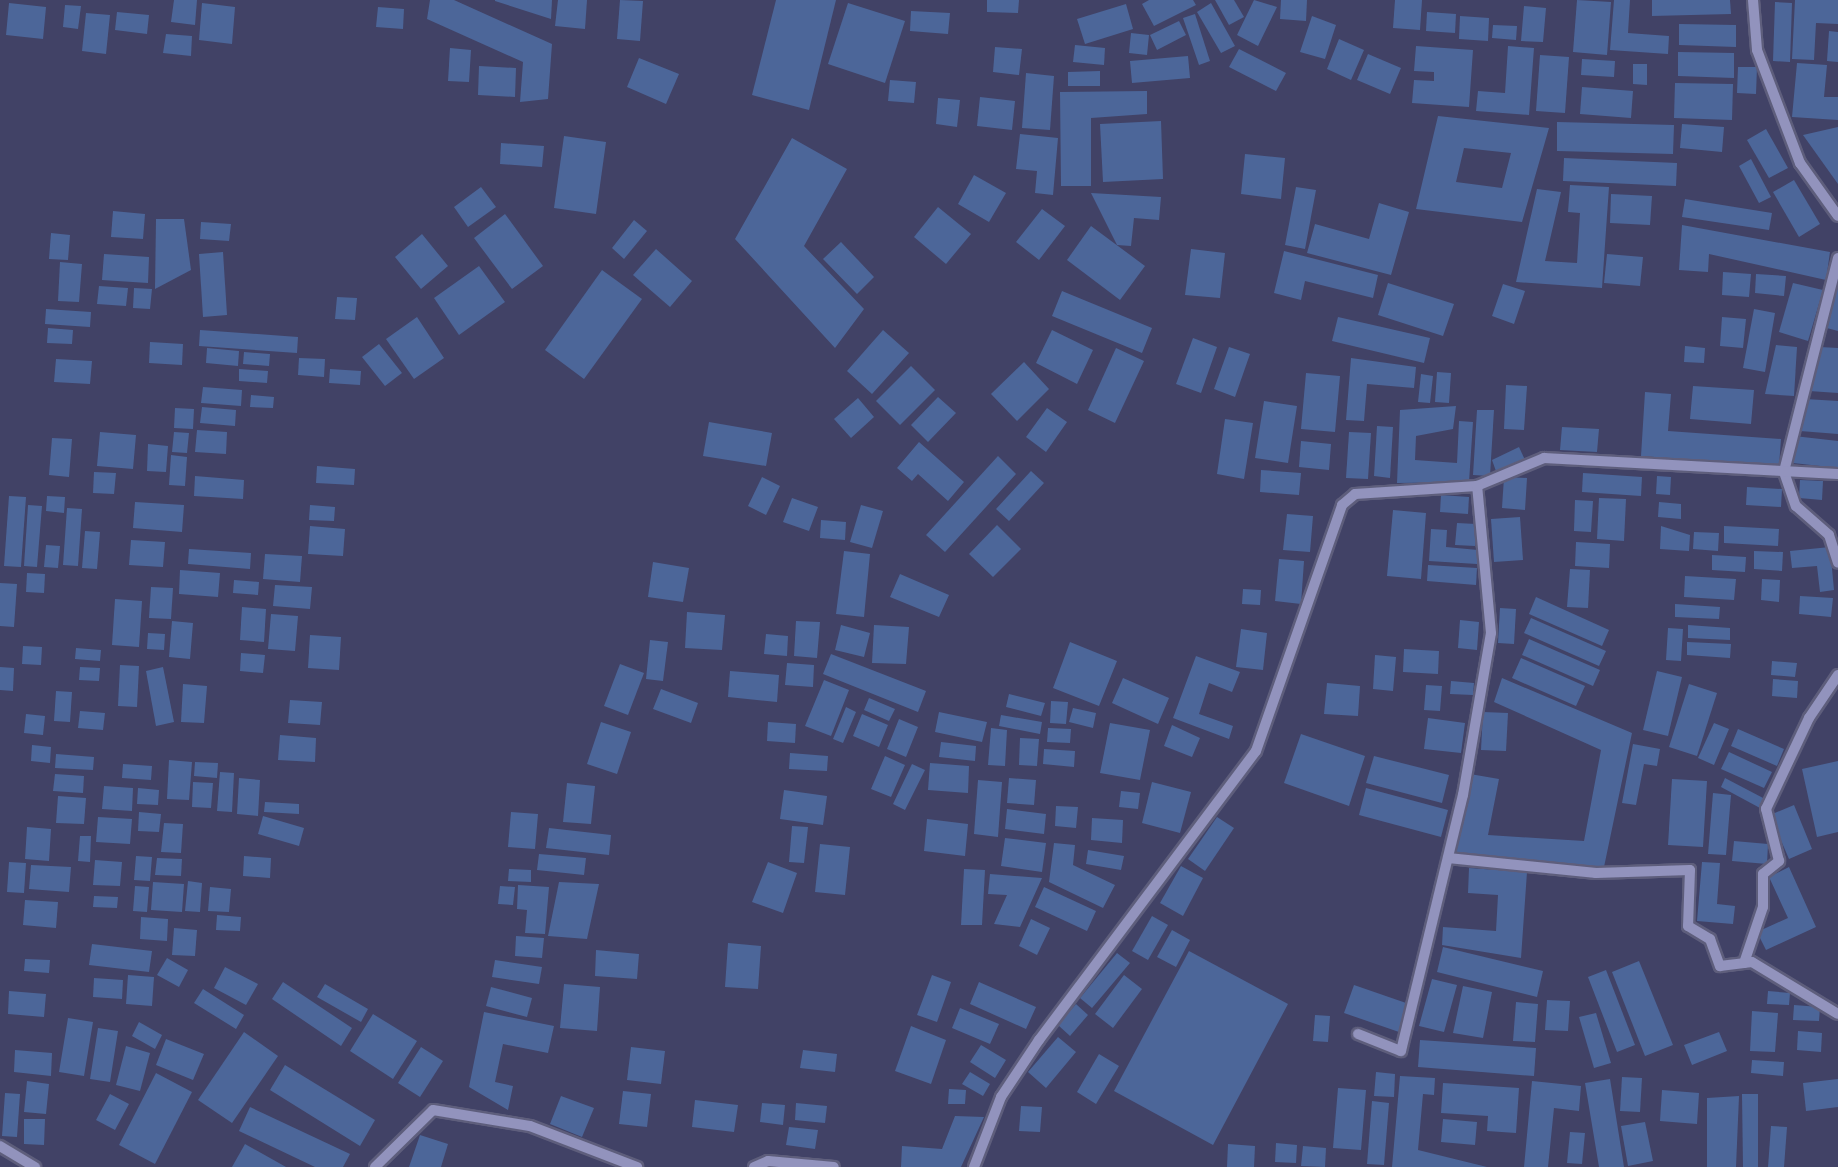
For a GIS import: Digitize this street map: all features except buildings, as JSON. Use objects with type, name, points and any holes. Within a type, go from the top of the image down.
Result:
[{"type":"street","points":[[1753,0],[1757,50],[1800,162],[1838,216]]},
{"type":"street","points":[[1838,258],[1784,472],[1796,506],[1829,536],[1838,563]]},
{"type":"street","points":[[974,1167],[1002,1097],[1039,1040],[1256,751],[1292,663],[1342,505],[1355,494],[1477,486],[1544,458],[1838,474]]},
{"type":"street","points":[[1358,1034],[1401,1051],[1448,858],[1491,632],[1477,486]]},
{"type":"street","points":[[1744,963],[1763,907],[1763,874],[1779,861],[1766,809],[1838,675]]},
{"type":"street","points":[[1448,858],[1596,873],[1690,870],[1688,926],[1710,939],[1720,966],[1744,963],[1838,1014]]},
{"type":"street","points":[[375,1167],[433,1110],[530,1126],[637,1167]]},
{"type":"street","points":[[0,1146],[35,1167]]},
{"type":"street","points":[[754,1167],[768,1161],[834,1167]]}]
